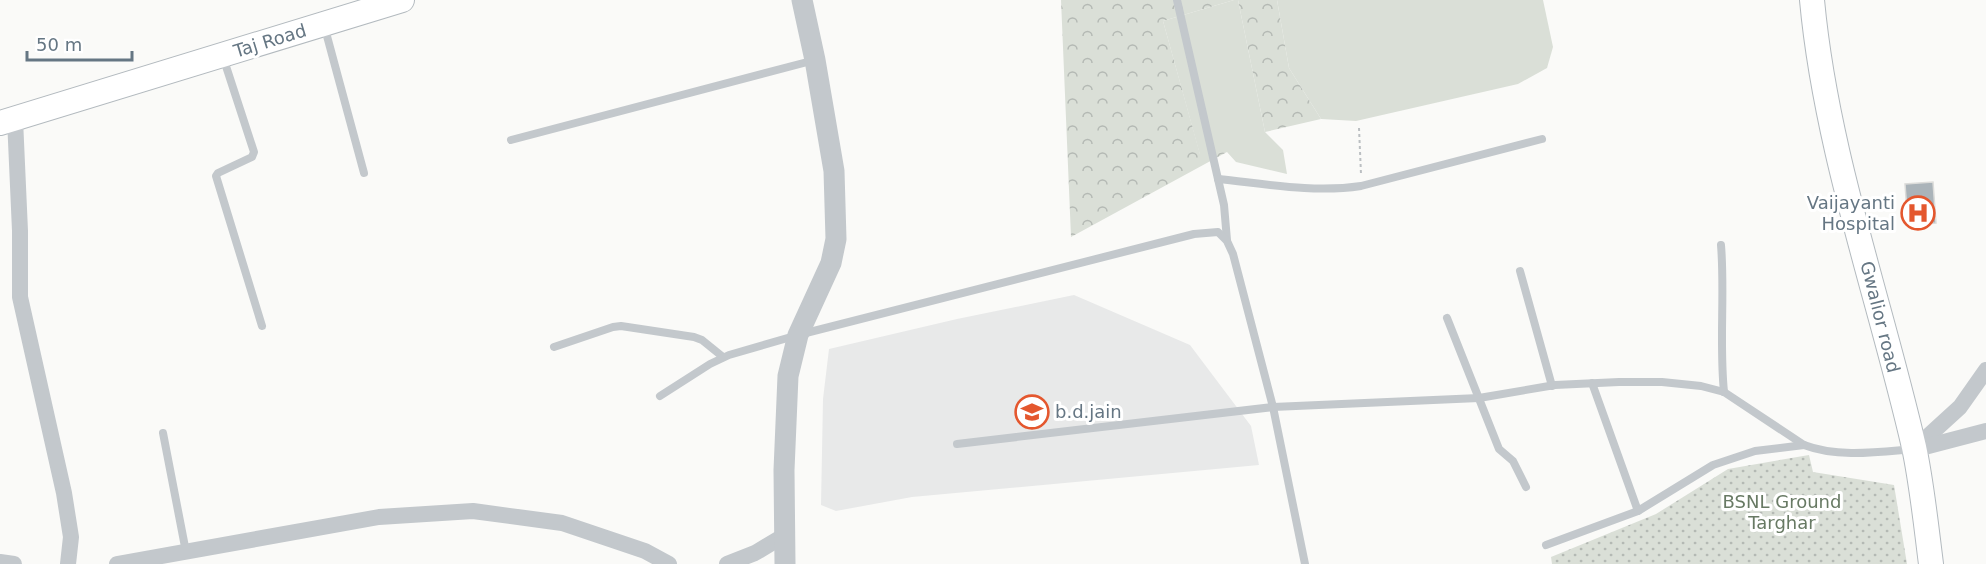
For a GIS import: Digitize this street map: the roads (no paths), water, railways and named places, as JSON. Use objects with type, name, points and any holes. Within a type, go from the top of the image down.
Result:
[{"type":"main road","name":"Taj Road","points":[[8,121],[402,0]]},
{"type":"main road","name":"Gwalior road","points":[[1812,0],[1828,115],[1914,449],[1931,564]]},
{"type":"street","points":[[785,564],[784,470],[788,376],[798,335],[831,263],[836,239],[834,171],[816,60],[802,0]]},
{"type":"street","points":[[8,121],[20,231],[20,297],[64,493],[71,537],[68,564]]},
{"type":"street","points":[[1914,449],[1960,406],[1986,370]]},
{"type":"street","points":[[1914,449],[1979,433],[1960,406]]},
{"type":"street","points":[[117,564],[379,518],[473,511],[562,523],[645,551],[669,564]]},
{"type":"street","points":[[727,564],[755,553],[785,535]]},
{"type":"street","points":[[0,563],[14,564]]},
{"type":"lane","points":[[1177,0],[1224,205],[1227,241]]},
{"type":"lane","points":[[324,24],[364,173]]},
{"type":"lane","points":[[223,56],[254,152],[252,157],[216,176],[262,326]]},
{"type":"lane","points":[[511,140],[816,60]]},
{"type":"lane","points":[[1218,179],[1342,189],[1542,139]]},
{"type":"lane","points":[[660,396],[723,357],[798,335],[1194,234],[1215,231],[1227,241],[1233,254],[1273,407],[1305,564]]},
{"type":"lane","points":[[1721,244],[1723,280],[1721,363],[1724,392]]},
{"type":"lane","points":[[1520,271],[1552,386]]},
{"type":"lane","points":[[1447,318],[1499,449],[1514,461],[1526,487]]},
{"type":"lane","points":[[554,347],[621,326],[694,337],[702,340],[723,357]]},
{"type":"lane","points":[[957,444],[1273,407],[1479,398],[1552,386],[1662,382],[1701,386],[1724,392],[1804,445],[1820,450],[1859,453],[1914,449]]},
{"type":"lane","points":[[1592,383],[1638,511]]},
{"type":"lane","points":[[164,433],[186,552]]},
{"type":"lane","points":[[1546,545],[1638,511],[1713,465],[1755,451],[1804,445]]},
{"type":"place","name":"Vaijayanti Hospital","points":[[1918,213]]},
{"type":"place","name":"b.d.jain","points":[[1032,412]]},
{"type":"park label","name":"BSNL Ground Targhar","points":[[1782,512]]}]
